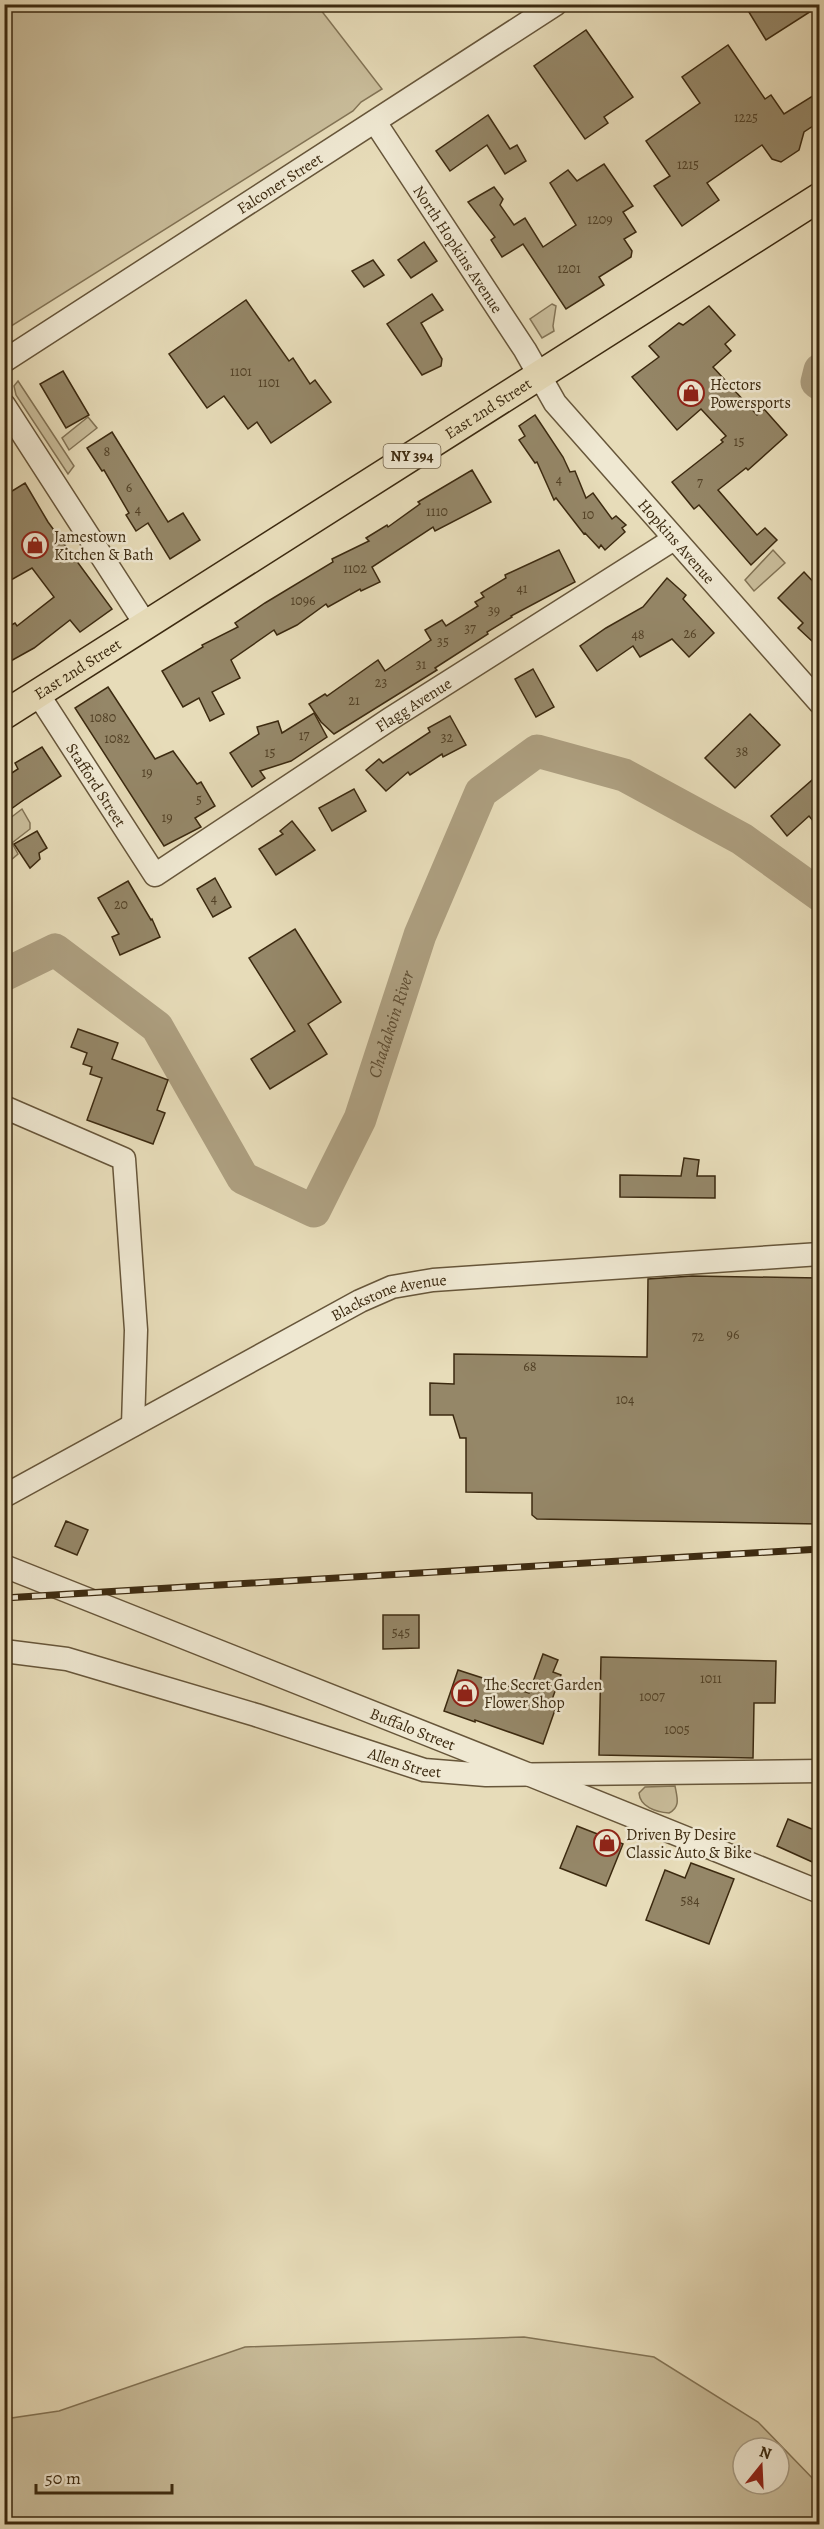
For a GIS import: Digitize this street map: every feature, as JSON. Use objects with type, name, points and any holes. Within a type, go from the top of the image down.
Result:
[{"type":"main road","name":"East 2nd Street","points":[[4,715],[819,197]]},
{"type":"street","name":"Falconer Street","points":[[4,361],[556,4]]},
{"type":"street","name":"North Hopkins Avenue","points":[[375,122],[540,374]]},
{"type":"street","name":"Hopkins Avenue","points":[[540,374],[555,403],[819,703]]},
{"type":"street","points":[[4,405],[146,625]]},
{"type":"street","name":"Flagg Avenue","points":[[155,875],[390,719],[674,539]]},
{"type":"street","name":"Stafford Street","points":[[39,694],[155,875]]},
{"type":"street","points":[[4,1107],[124,1159],[136,1329],[133,1425]]},
{"type":"street","name":"Blackstone Avenue","points":[[4,1496],[360,1301],[392,1287],[433,1280],[819,1254]]},
{"type":"street","name":"Buffalo Street","points":[[4,1566],[530,1774],[819,1892]]},
{"type":"street","name":"Allen Street","points":[[4,1651],[67,1659],[256,1715],[424,1770],[486,1775],[819,1771]]},
{"type":"street","points":[[406,1764],[417,1757],[423,1744],[416,1729]]},
{"type":"shaded area","points":[[5,4],[317,5],[382,89],[361,102],[353,111],[5,330]]},
{"type":"shaded area","points":[[552,304],[556,306],[554,331],[542,338],[530,319]]},
{"type":"shaded area","points":[[18,381],[74,466],[68,474],[16,395],[14,386]]},
{"type":"shaded area","points":[[88,417],[97,428],[69,450],[62,438]]},
{"type":"shaded area","points":[[773,550],[785,563],[754,591],[745,580]]},
{"type":"shaded area","points":[[22,809],[30,823],[30,829],[12,843],[18,854],[5,865],[5,822]]},
{"type":"shaded area","points":[[675,1786],[677,1805],[669,1813],[650,1808],[640,1798],[639,1793],[645,1787]]},
{"type":"shaded area","points":[[524,2337],[654,2357],[758,2422],[772,2436],[731,2436],[731,2496],[791,2496],[791,2456],[819,2485],[819,2524],[5,2524],[5,2419],[59,2411],[245,2347]]},
{"type":"building","points":[[744,4],[819,4],[819,6],[766,40]]},
{"type":"building","points":[[586,30],[633,97],[604,117],[608,123],[585,139],[534,66]]},
{"type":"building","points":[[728,45],[765,99],[771,95],[784,114],[819,92],[819,122],[804,132],[799,150],[781,162],[772,159],[762,145],[707,183],[719,200],[682,226],[654,186],[670,176],[646,141],[700,103],[682,77]]},
{"type":"building","points":[[488,115],[510,149],[517,145],[526,161],[505,174],[487,145],[450,171],[436,151]]},
{"type":"building","points":[[604,164],[633,206],[623,212],[636,232],[624,239],[632,251],[631,257],[599,277],[604,285],[566,309],[523,244],[502,257],[491,240],[495,237],[468,202],[494,187],[503,199],[500,205],[514,225],[525,218],[543,247],[576,225],[550,183],[568,170],[577,181]]},
{"type":"building","points":[[424,242],[437,261],[411,278],[398,260]]},
{"type":"building","points":[[373,260],[384,275],[364,287],[352,271]]},
{"type":"building","points":[[432,294],[443,310],[421,323],[442,359],[441,366],[422,375],[387,324]]},
{"type":"building","points":[[246,300],[289,361],[293,358],[310,384],[315,380],[331,402],[271,443],[257,422],[248,429],[224,396],[207,408],[169,354]]},
{"type":"building","name":"Hectors Powersports","points":[[709,306],[735,335],[725,344],[731,351],[713,367],[757,415],[764,409],[787,435],[748,470],[746,468],[718,490],[757,535],[765,528],[777,540],[751,565],[699,505],[694,509],[672,482],[723,442],[721,440],[726,436],[701,409],[677,430],[632,377],[659,357],[649,346],[679,323],[683,325]]},
{"type":"building","points":[[63,371],[89,415],[66,428],[40,384]]},
{"type":"building","points":[[535,415],[563,457],[570,472],[575,471],[586,498],[593,493],[612,519],[616,516],[626,525],[622,528],[625,532],[605,550],[601,545],[599,548],[584,534],[556,498],[554,500],[537,462],[535,463],[519,440],[525,436],[519,426]]},
{"type":"building","points":[[112,432],[168,522],[183,513],[200,540],[170,559],[148,523],[136,531],[126,515],[129,513],[104,470],[102,471],[87,448]]},
{"type":"building","points":[[472,470],[491,502],[435,531],[433,527],[372,567],[380,582],[361,591],[360,589],[328,607],[326,604],[297,625],[277,635],[274,630],[231,660],[240,678],[212,692],[224,714],[210,721],[199,698],[183,707],[162,671],[203,647],[202,645],[238,627],[235,623],[333,562],[332,559],[369,541],[366,538],[387,525],[388,527],[420,504],[418,502]]},
{"type":"building","name":"Jamestown Kitchen & Bath","points":[[25,483],[48,522],[112,609],[80,632],[70,620],[34,648],[9,662],[4,654],[4,629],[15,623],[17,626],[54,597],[32,568],[4,584],[4,496]]},
{"type":"building","points":[[559,550],[575,582],[511,616],[487,632],[488,634],[435,668],[437,670],[334,734],[321,722],[309,704],[325,694],[327,696],[378,660],[385,671],[431,640],[425,630],[442,620],[446,626],[478,606],[475,602],[484,597],[481,593],[506,578],[505,575]]},
{"type":"building","points":[[804,572],[819,588],[819,635],[813,642],[798,628],[803,623],[778,598]]},
{"type":"building","points":[[667,578],[686,595],[683,599],[714,633],[689,657],[672,639],[640,657],[633,646],[597,671],[580,646],[643,607]]},
{"type":"building","points":[[533,669],[554,707],[536,717],[515,679]]},
{"type":"building","points":[[108,687],[155,759],[173,751],[197,784],[201,782],[215,806],[195,818],[201,827],[164,846],[75,708]]},
{"type":"building","points":[[314,713],[327,737],[291,761],[260,771],[265,778],[252,787],[230,753],[259,734],[257,727],[278,721],[282,733]]},
{"type":"building","points":[[750,714],[780,745],[735,788],[705,758]]},
{"type":"building","points":[[450,716],[466,745],[443,757],[442,754],[410,775],[408,772],[386,791],[366,770],[379,759],[383,763],[430,732],[428,728]]},
{"type":"building","points":[[42,747],[61,776],[4,814],[4,778],[18,769],[15,763]]},
{"type":"building","points":[[819,774],[819,828],[809,816],[787,836],[771,816]]},
{"type":"building","points":[[354,789],[366,811],[332,831],[319,808]]},
{"type":"building","points":[[292,821],[315,850],[276,875],[259,849],[283,834],[280,831]]},
{"type":"building","points":[[37,831],[47,848],[39,853],[40,859],[30,868],[14,844]]},
{"type":"building","points":[[215,878],[231,907],[213,917],[197,889]]},
{"type":"building","points":[[128,881],[152,919],[160,937],[120,955],[112,937],[119,934],[98,898]]},
{"type":"building","points":[[295,929],[341,1002],[308,1024],[327,1054],[270,1089],[251,1059],[295,1031],[249,958]]},
{"type":"building","points":[[78,1029],[118,1043],[112,1059],[168,1080],[157,1110],[165,1113],[153,1144],[87,1120],[102,1078],[90,1074],[92,1067],[83,1064],[87,1053],[71,1047]]},
{"type":"building","points":[[684,1158],[699,1160],[697,1176],[715,1176],[715,1198],[620,1197],[620,1175],[681,1176]]},
{"type":"building","points":[[692,1276],[819,1278],[819,1524],[537,1519],[532,1515],[532,1493],[466,1492],[466,1438],[460,1438],[453,1415],[430,1415],[430,1383],[454,1384],[454,1354],[647,1357],[648,1279]]},
{"type":"building","points":[[66,1521],[88,1530],[77,1555],[55,1546]]},
{"type":"building","points":[[383,1615],[419,1615],[419,1648],[383,1649]]},
{"type":"building","points":[[543,1654],[558,1660],[553,1672],[561,1675],[550,1705],[556,1707],[543,1744],[444,1711],[458,1670],[529,1693]]},
{"type":"building","points":[[601,1657],[776,1661],[775,1703],[754,1703],[753,1758],[599,1755]]},
{"type":"building","points":[[788,1819],[819,1832],[819,1865],[777,1846]]},
{"type":"building","points":[[577,1826],[623,1844],[606,1886],[560,1868]]},
{"type":"building","points":[[691,1863],[734,1879],[709,1944],[646,1920],[665,1870],[685,1878]]},
{"type":"waterway","name":"Chadakoin River","points":[[820,370],[817,382],[820,384]]},
{"type":"waterway","name":"Chadakoin River","points":[[4,975],[55,950],[157,1027],[243,1178],[314,1211],[360,1119],[420,935],[481,792],[537,751],[624,775],[742,839],[820,895]]},
{"type":"railway","points":[[4,1598],[820,1549]]},
{"type":"place","name":"Hectors Powersports","points":[[691,393]]},
{"type":"place","name":"Jamestown Kitchen & Bath","points":[[35,545]]},
{"type":"place","name":"The Secret Garden Flower Shop","points":[[465,1693]]},
{"type":"place","name":"Driven By Desire Classic Auto & Bike","points":[[607,1843]]}]
